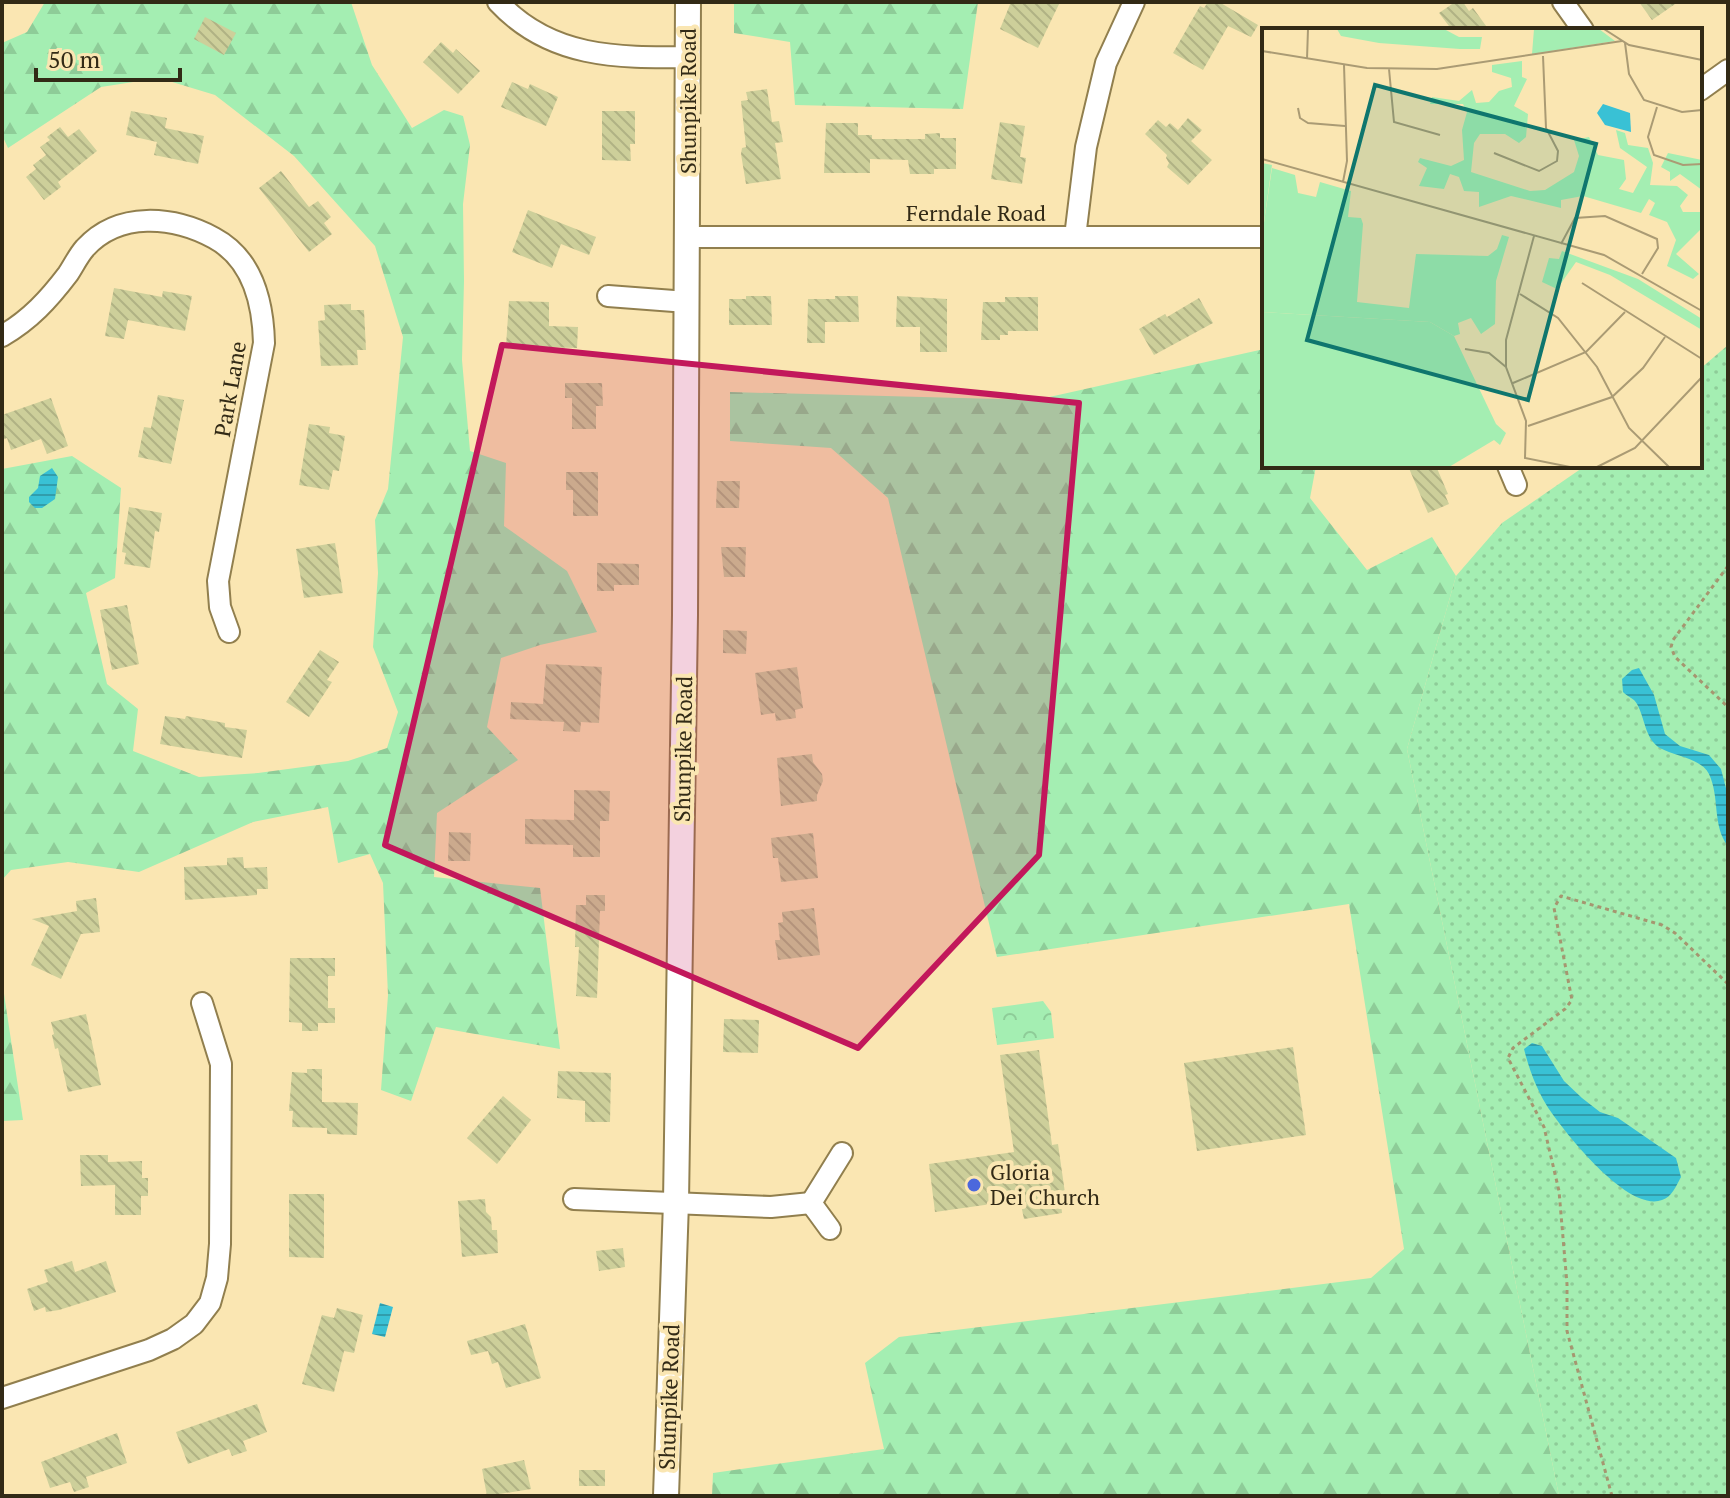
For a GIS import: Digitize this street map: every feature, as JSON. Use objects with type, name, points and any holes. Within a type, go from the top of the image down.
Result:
[{"type":"main road","name":"Shunpike Road","points":[[666,1496],[676,1202],[685,615],[688,2]]},
{"type":"street","points":[[498,2],[522,23],[556,43],[581,51],[626,58],[688,57]]},
{"type":"street","points":[[1075,237],[1086,147],[1106,63],[1134,2]]},
{"type":"street","points":[[1563,2],[1582,28]]},
{"type":"street","points":[[1702,89],[1728,70]]},
{"type":"street","name":"Park Lane","points":[[2,336],[27,320],[46,302],[76,259],[94,240],[129,222],[155,220],[194,228],[217,240],[245,267],[260,303],[264,343],[218,581],[220,607],[229,632]]},
{"type":"street","name":"Ferndale Road","points":[[687,237],[1262,237]]},
{"type":"street","points":[[608,296],[687,302]]},
{"type":"street","points":[[2,1398],[149,1350],[173,1339],[194,1324],[210,1303],[217,1278],[220,1244],[221,1064],[202,1003]]},
{"type":"street","points":[[811,1203],[842,1153]]},
{"type":"street","points":[[574,1199],[771,1207],[811,1203]]},
{"type":"street","points":[[811,1203],[830,1229]]},
{"type":"path","points":[[1728,566],[1671,647],[1675,657],[1728,707]]},
{"type":"path","points":[[1612,1496],[1567,1331],[1567,1284],[1559,1191],[1544,1127],[1508,1058],[1513,1048],[1565,1009],[1572,1000],[1554,908],[1561,896],[1662,925],[1675,933],[1728,984]]},
{"type":"highlighted area","points":[[502,345],[1079,403],[1039,855],[858,1048],[385,845]]},
{"type":"green space","points":[[45,2],[351,2],[372,65],[412,128],[444,110],[463,116],[470,145],[463,204],[462,360],[470,451],[506,463],[504,526],[567,571],[597,632],[501,658],[487,727],[518,760],[437,813],[434,877],[540,888],[560,1049],[436,1027],[411,1101],[381,1090],[388,995],[383,883],[370,854],[338,863],[328,807],[253,822],[139,872],[68,862],[11,870],[2,880],[2,469],[72,456],[121,488],[115,578],[86,593],[107,684],[138,709],[133,751],[199,777],[348,761],[387,748],[398,712],[373,647],[378,573],[375,520],[388,489],[403,337],[375,246],[294,156],[215,95],[159,78],[101,87],[8,148],[2,135],[2,43],[27,32]]},
{"type":"green space","points":[[734,2],[978,2],[963,109],[795,105],[790,42],[734,33]]},
{"type":"green space","points":[[1728,345],[1728,1496],[1559,1496],[1407,749],[1456,576],[1502,523],[1582,468],[1702,468],[1702,367]]},
{"type":"green space","points":[[1262,349],[1262,468],[1316,468],[1310,498],[1367,570],[1432,537],[1456,576],[1407,749],[1559,1496],[712,1496],[713,1473],[884,1449],[865,1363],[899,1337],[1371,1278],[1404,1249],[1349,904],[997,957],[888,498],[831,448],[730,441],[730,392],[1036,400]]},
{"type":"green space","points":[[2,983],[3,987],[23,1120],[2,1121]]},
{"type":"green space","points":[[1043,1001],[1051,1012],[1054,1038],[997,1045],[992,1008]]},
{"type":"water","points":[[52,468],[58,477],[55,499],[42,508],[35,508],[29,497],[38,488],[40,476]]},
{"type":"water","points":[[1639,668],[1654,695],[1665,734],[1680,746],[1709,755],[1721,769],[1728,796],[1728,846],[1720,830],[1709,774],[1700,764],[1655,744],[1637,704],[1623,692],[1622,679]]},
{"type":"water","points":[[1532,1043],[1542,1046],[1564,1081],[1582,1098],[1600,1112],[1618,1118],[1676,1158],[1681,1177],[1668,1196],[1662,1200],[1648,1201],[1632,1194],[1615,1183],[1582,1151],[1547,1106],[1536,1085],[1524,1049]]},
{"type":"water","points":[[380,1303],[393,1307],[385,1337],[372,1334]]},
{"type":"building","points":[[1011,2],[1060,2],[1038,48],[1000,29]]},
{"type":"building","points":[[1208,2],[1219,2],[1258,25],[1251,37],[1228,26],[1203,70],[1173,53],[1200,6],[1204,8]]},
{"type":"building","points":[[1455,2],[1463,2],[1469,11],[1473,8],[1488,28],[1450,28],[1439,13]]},
{"type":"building","points":[[1639,2],[1678,2],[1652,20]]},
{"type":"building","points":[[205,17],[236,33],[224,55],[194,39]]},
{"type":"building","points":[[441,42],[453,53],[456,49],[480,71],[458,94],[423,62]]},
{"type":"building","points":[[512,82],[528,89],[530,84],[558,97],[546,126],[501,107]]},
{"type":"building","points":[[767,89],[772,122],[779,121],[783,142],[775,143],[781,179],[746,184],[741,154],[742,148],[746,147],[741,101],[748,100],[746,92]]},
{"type":"building","points":[[131,111],[167,118],[165,128],[204,136],[198,164],[154,155],[157,142],[126,135]]},
{"type":"building","points":[[602,111],[635,111],[635,144],[630,144],[631,161],[602,160]]},
{"type":"building","points":[[1188,118],[1202,130],[1191,141],[1212,160],[1188,185],[1167,167],[1167,155],[1145,134],[1158,120],[1166,127],[1170,123],[1178,130]]},
{"type":"building","points":[[1000,122],[1025,126],[1020,157],[1026,158],[1022,184],[991,179]]},
{"type":"building","points":[[826,123],[858,123],[858,135],[872,135],[872,139],[925,139],[925,134],[940,133],[940,138],[956,138],[956,169],[934,169],[934,174],[910,174],[908,160],[870,159],[870,173],[824,173]]},
{"type":"building","points":[[60,127],[68,137],[79,129],[97,151],[58,182],[61,187],[44,200],[26,177],[36,169],[33,165],[46,155],[40,147]]},
{"type":"building","points":[[281,171],[309,207],[318,201],[331,217],[324,223],[332,234],[309,252],[259,188]]},
{"type":"building","points":[[528,210],[596,237],[589,255],[561,244],[552,268],[512,252]]},
{"type":"building","points":[[114,288],[162,297],[163,291],[192,296],[185,331],[128,320],[124,339],[105,336]]},
{"type":"building","points":[[746,296],[771,296],[772,325],[729,325],[729,299],[746,299]]},
{"type":"building","points":[[835,296],[858,296],[859,322],[825,322],[825,343],[807,343],[808,299],[835,299]]},
{"type":"building","points":[[897,296],[947,299],[947,352],[920,352],[920,327],[896,327]]},
{"type":"building","points":[[1005,297],[1038,297],[1038,331],[1008,331],[1008,335],[1000,335],[1000,340],[981,340],[983,302],[1005,302]]},
{"type":"building","points":[[1199,298],[1213,323],[1154,355],[1139,329]]},
{"type":"building","points":[[509,301],[549,302],[549,326],[578,327],[577,348],[506,346]]},
{"type":"building","points":[[351,304],[351,310],[364,310],[366,350],[357,350],[358,365],[321,366],[318,321],[325,320],[324,305]]},
{"type":"building","points":[[565,383],[602,383],[603,406],[596,406],[596,429],[572,429],[572,398],[565,398]]},
{"type":"building","points":[[158,395],[184,400],[171,464],[138,457],[144,427],[151,428]]},
{"type":"building","points":[[51,398],[68,446],[47,454],[41,439],[11,450],[7,438],[2,440],[2,415]]},
{"type":"building","points":[[309,424],[330,427],[329,433],[345,436],[339,471],[333,470],[329,490],[299,485]]},
{"type":"building","points":[[1409,468],[1437,468],[1448,494],[1445,495],[1449,504],[1428,513]]},
{"type":"building","points":[[566,472],[598,472],[598,516],[573,516],[573,490],[566,490]]},
{"type":"building","points":[[717,481],[740,481],[739,508],[716,508]]},
{"type":"building","points":[[129,507],[162,513],[159,532],[155,531],[150,568],[124,564],[126,553],[122,552]]},
{"type":"building","points":[[335,543],[343,593],[304,598],[296,549]]},
{"type":"building","points":[[721,547],[746,547],[745,577],[724,577]]},
{"type":"building","points":[[597,563],[639,564],[639,585],[614,585],[614,591],[597,591]]},
{"type":"building","points":[[127,605],[139,664],[112,670],[100,610]]},
{"type":"building","points":[[723,630],[747,631],[746,654],[723,653]]},
{"type":"building","points":[[320,650],[339,662],[327,680],[332,682],[309,717],[286,702]]},
{"type":"building","points":[[546,664],[602,667],[599,723],[581,722],[580,732],[563,731],[564,722],[510,719],[511,702],[543,704]]},
{"type":"building","points":[[797,667],[803,708],[795,710],[796,718],[776,721],[775,713],[761,715],[755,673]]},
{"type":"building","points":[[165,716],[185,719],[186,716],[247,730],[242,758],[160,744]]},
{"type":"building","points":[[812,754],[823,781],[817,801],[781,806],[777,758]]},
{"type":"building","points":[[574,790],[610,791],[609,821],[600,821],[600,857],[573,857],[573,845],[525,844],[525,819],[574,820]]},
{"type":"building","points":[[449,832],[471,833],[470,861],[448,861]]},
{"type":"building","points":[[813,833],[818,878],[781,882],[778,858],[773,858],[771,838]]},
{"type":"building","points":[[243,857],[244,868],[267,867],[268,889],[257,889],[257,895],[185,900],[184,867],[227,865],[227,858]]},
{"type":"building","points":[[586,895],[605,895],[605,911],[600,911],[597,998],[576,996],[579,947],[575,947],[576,905],[586,905]]},
{"type":"building","points":[[96,898],[100,932],[81,934],[61,979],[31,965],[49,926],[32,919],[77,911],[76,901]]},
{"type":"building","points":[[814,908],[820,955],[778,960],[775,940],[780,940],[778,923],[783,922],[782,912]]},
{"type":"building","points":[[290,958],[335,958],[335,976],[328,976],[328,1008],[335,1008],[335,1023],[318,1023],[318,1031],[302,1031],[302,1023],[289,1022]]},
{"type":"building","points":[[86,1014],[101,1085],[68,1092],[58,1048],[55,1049],[51,1022]]},
{"type":"building","points":[[724,1019],[759,1020],[758,1053],[723,1052]]},
{"type":"building","points":[[1293,1047],[1306,1135],[1197,1151],[1184,1063]]},
{"type":"building","points":[[1039,1050],[1052,1145],[1058,1144],[1065,1193],[1060,1194],[1062,1213],[1024,1219],[1020,1200],[935,1212],[929,1164],[1014,1152],[1000,1055]]},
{"type":"building","points":[[307,1069],[322,1069],[322,1102],[358,1103],[357,1135],[327,1134],[327,1128],[292,1127],[293,1111],[289,1111],[292,1072],[307,1073]]},
{"type":"building","points":[[558,1071],[611,1073],[610,1122],[585,1122],[585,1101],[557,1098]]},
{"type":"building","points":[[503,1096],[531,1120],[497,1164],[467,1138]]},
{"type":"building","points":[[80,1155],[108,1155],[108,1162],[142,1161],[142,1178],[148,1178],[148,1196],[141,1196],[141,1215],[115,1215],[115,1185],[81,1186]]},
{"type":"building","points":[[289,1194],[324,1194],[324,1258],[289,1257]]},
{"type":"building","points":[[485,1199],[492,1230],[497,1230],[498,1253],[462,1257],[458,1201]]},
{"type":"building","points":[[623,1248],[625,1267],[599,1271],[596,1251]]},
{"type":"building","points":[[72,1261],[75,1272],[106,1261],[116,1292],[59,1310],[46,1312],[45,1307],[34,1311],[27,1289],[48,1282],[44,1270]]},
{"type":"building","points":[[337,1308],[363,1315],[354,1353],[344,1351],[334,1392],[302,1384],[322,1315],[334,1318]]},
{"type":"building","points":[[525,1324],[541,1378],[506,1388],[498,1362],[492,1364],[488,1351],[471,1355],[467,1341]]},
{"type":"building","points":[[257,1404],[267,1432],[243,1441],[247,1451],[232,1456],[229,1449],[188,1464],[176,1432]]},
{"type":"building","points":[[117,1433],[127,1463],[86,1477],[89,1487],[74,1492],[70,1482],[50,1488],[41,1462]]},
{"type":"building","points":[[524,1460],[531,1489],[487,1496],[482,1469]]},
{"type":"building","points":[[579,1470],[605,1470],[605,1486],[579,1486]]},
{"type":"place","name":"Gloria Dei Church","points":[[974,1185]]}]
